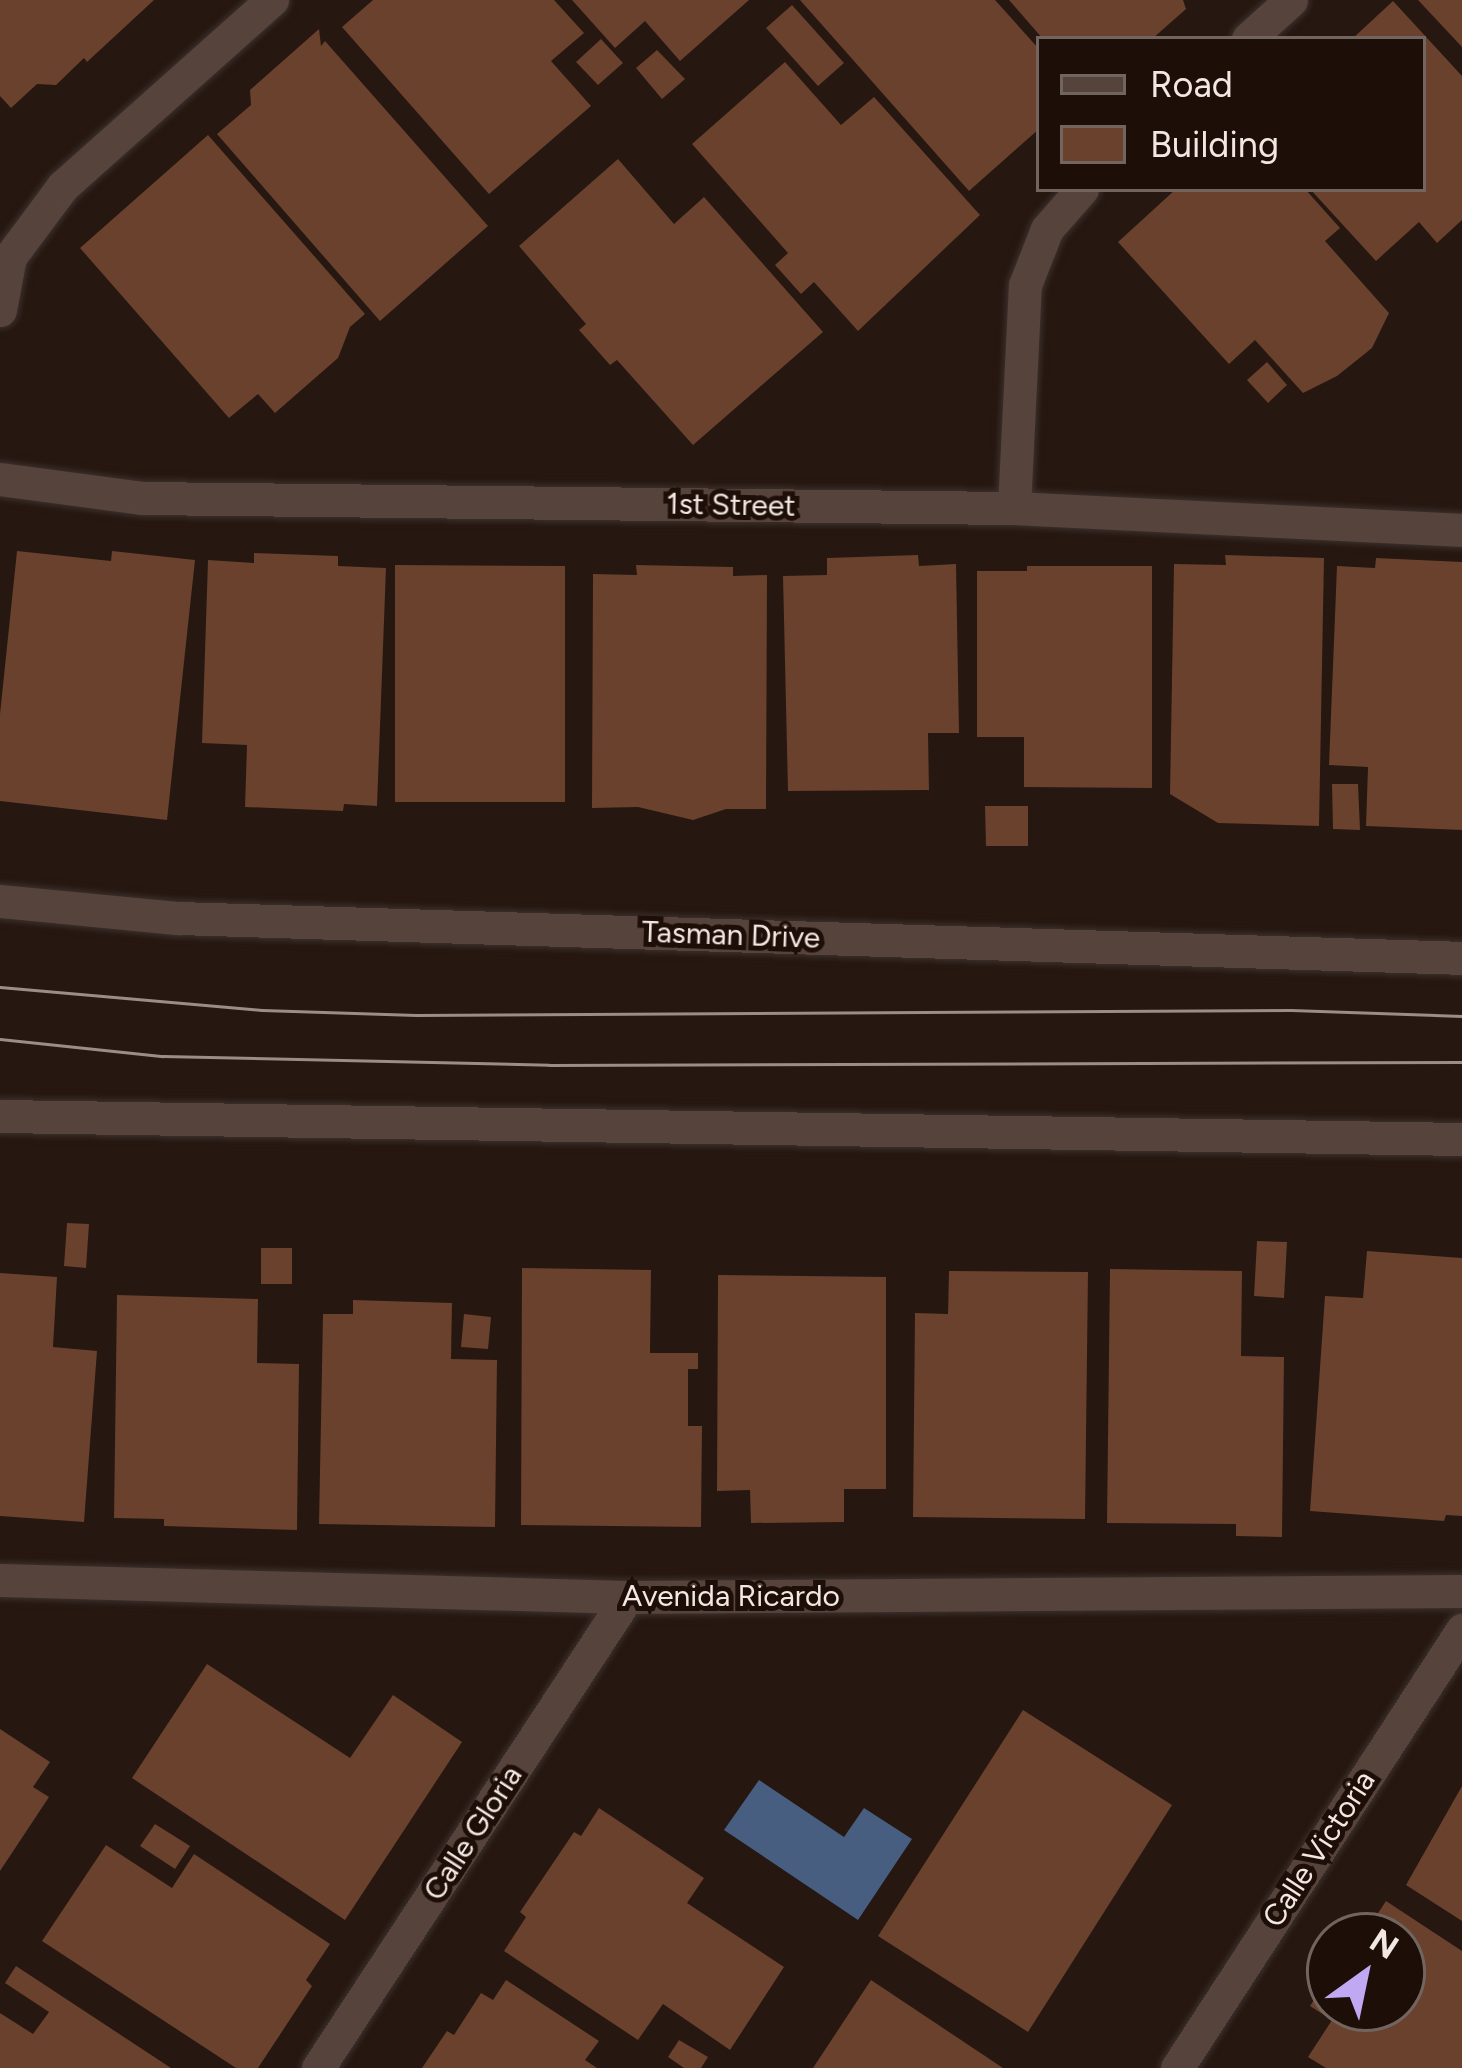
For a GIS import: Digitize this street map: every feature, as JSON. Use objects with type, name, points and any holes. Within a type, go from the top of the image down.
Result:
[{"type":"street","points":[[0,310],[10,257],[63,186],[272,0]]},
{"type":"street","points":[[1251,36],[1291,0]]},
{"type":"street","points":[[1014,508],[1025,285],[1047,229],[1079,192]]},
{"type":"street","name":"1st Street","points":[[0,479],[142,498],[1014,508],[1462,530]]},
{"type":"street","name":"Tasman Drive","points":[[0,901],[178,918],[1462,958]]},
{"type":"street","points":[[0,1116],[1462,1139]]},
{"type":"street","name":"Avenida Ricardo","points":[[0,1580],[628,1597],[1462,1591]]},
{"type":"street","name":"Calle Gloria","points":[[318,2068],[628,1597]]},
{"type":"street","name":"Calle Victoria","points":[[1177,2068],[1462,1630]]},
{"type":"water","points":[[759,1780],[844,1837],[864,1808],[912,1839],[858,1920],[724,1830]]},
{"type":"building","points":[[0,0],[154,0],[87,62],[84,58],[56,85],[37,84],[11,108],[0,96]]},
{"type":"building","points":[[373,0],[554,0],[584,33],[551,61],[591,106],[489,194],[342,27]]},
{"type":"building","points":[[572,0],[749,0],[680,61],[645,21],[615,48]]},
{"type":"building","points":[[800,0],[995,0],[1036,46],[1036,132],[969,191]]},
{"type":"building","points":[[1009,0],[1183,0],[1186,9],[1155,36],[1040,36]]},
{"type":"building","points":[[1418,0],[1462,0],[1462,47]]},
{"type":"building","points":[[1393,1],[1425,36],[1355,36]]},
{"type":"building","points":[[792,5],[844,63],[818,86],[766,28]]},
{"type":"building","points":[[319,29],[321,46],[325,41],[488,226],[380,321],[217,134],[251,105],[250,90]]},
{"type":"building","points":[[1426,37],[1462,76],[1462,220],[1437,243],[1419,222],[1376,261],[1313,192],[1426,192]]},
{"type":"building","points":[[601,39],[623,63],[598,85],[576,62]]},
{"type":"building","points":[[657,50],[685,79],[662,99],[636,68]]},
{"type":"building","points":[[785,62],[841,125],[874,97],[980,215],[858,331],[814,282],[801,294],[775,265],[788,253],[692,144]]},
{"type":"building","points":[[208,135],[365,314],[350,327],[338,358],[275,413],[258,394],[229,418],[80,248]]},
{"type":"building","points":[[618,159],[674,224],[704,197],[823,332],[693,445],[617,360],[610,365],[579,330],[586,324],[519,246]]},
{"type":"building","points":[[1173,192],[1308,192],[1340,228],[1325,241],[1389,313],[1372,348],[1337,376],[1303,393],[1255,340],[1229,364],[1118,242]]},
{"type":"building","points":[[1267,362],[1287,385],[1268,403],[1247,380]]},
{"type":"building","points":[[17,551],[111,561],[112,551],[195,560],[167,820],[0,801],[0,714]]},
{"type":"building","points":[[254,553],[338,556],[338,566],[386,568],[377,806],[344,804],[343,811],[245,807],[247,745],[202,743],[208,560],[254,563]]},
{"type":"building","points":[[918,555],[919,566],[956,564],[959,733],[928,733],[929,790],[788,791],[783,576],[827,575],[827,558]]},
{"type":"building","points":[[1225,555],[1324,558],[1319,826],[1218,823],[1170,794],[1174,564],[1226,565]]},
{"type":"building","points":[[1376,558],[1462,562],[1462,830],[1366,826],[1368,767],[1329,765],[1337,566],[1375,568]]},
{"type":"building","points":[[395,565],[565,566],[565,802],[395,802]]},
{"type":"building","points":[[636,565],[733,567],[733,576],[767,575],[766,809],[726,809],[693,820],[638,807],[592,808],[593,574],[637,575]]},
{"type":"building","points":[[1027,566],[1152,566],[1152,788],[1024,787],[1024,737],[977,737],[977,571],[1027,571]]},
{"type":"building","points":[[1332,784],[1358,784],[1360,830],[1333,829]]},
{"type":"building","points":[[985,806],[1028,806],[1028,846],[986,846]]},
{"type":"building","points":[[67,1223],[89,1224],[86,1268],[64,1266]]},
{"type":"building","points":[[1257,1241],[1287,1242],[1284,1298],[1254,1296]]},
{"type":"building","points":[[261,1248],[292,1248],[292,1284],[261,1284]]},
{"type":"building","points":[[1367,1251],[1462,1258],[1462,1516],[1446,1515],[1444,1521],[1310,1511],[1325,1296],[1363,1298]]},
{"type":"building","points":[[522,1268],[651,1270],[650,1353],[698,1353],[698,1369],[688,1369],[688,1426],[702,1426],[701,1527],[521,1525]]},
{"type":"building","points":[[1110,1269],[1242,1271],[1241,1356],[1284,1357],[1282,1537],[1236,1536],[1236,1524],[1107,1523]]},
{"type":"building","points":[[949,1271],[1088,1272],[1085,1519],[913,1517],[915,1313],[948,1314]]},
{"type":"building","points":[[0,1273],[57,1277],[53,1347],[97,1351],[84,1522],[0,1516]]},
{"type":"building","points":[[718,1275],[886,1277],[886,1489],[844,1489],[844,1522],[751,1523],[750,1490],[717,1491]]},
{"type":"building","points":[[117,1295],[258,1299],[257,1363],[299,1364],[297,1530],[164,1526],[164,1519],[114,1518]]},
{"type":"building","points":[[353,1300],[452,1303],[451,1359],[497,1360],[495,1527],[319,1524],[323,1314],[353,1314]]},
{"type":"building","points":[[464,1314],[491,1317],[488,1349],[461,1347]]},
{"type":"building","points":[[207,1664],[350,1758],[393,1695],[462,1742],[345,1920],[132,1778]]},
{"type":"building","points":[[1023,1710],[1172,1805],[1028,2032],[878,1936]]},
{"type":"building","points":[[0,1729],[50,1762],[33,1787],[49,1797],[0,1871]]},
{"type":"building","points":[[1462,1786],[1462,1921],[1406,1885]]},
{"type":"building","points":[[599,1808],[704,1878],[687,1903],[784,1967],[730,2050],[663,2004],[638,2040],[504,1951],[526,1917],[520,1912],[574,1832],[581,1836]]},
{"type":"building","points":[[155,1824],[190,1846],[175,1869],[140,1846]]},
{"type":"building","points":[[106,1845],[172,1888],[194,1854],[330,1944],[306,1980],[312,1986],[258,2068],[236,2068],[42,1941]]},
{"type":"building","points":[[1386,1901],[1403,1912],[1379,1912]]},
{"type":"building","points":[[1426,1927],[1462,1951],[1462,2068],[1326,2068],[1308,2057],[1324,2032],[1426,2032]]},
{"type":"building","points":[[16,1966],[171,2068],[0,2068],[0,2013],[33,2034],[49,2012],[5,1983]]},
{"type":"building","points":[[506,1980],[599,2041],[585,2060],[597,2068],[422,2068],[447,2031],[454,2035],[481,1993],[493,2000]]},
{"type":"building","points":[[871,1980],[1003,2068],[813,2068]]},
{"type":"building","points":[[679,2040],[708,2057],[701,2068],[684,2068],[668,2057]]},
{"type":"tram line","points":[[0,987],[262,1010],[416,1015],[1291,1010],[1462,1016]]},
{"type":"tram line","points":[[0,1039],[163,1056],[549,1065],[1462,1062]]}]
